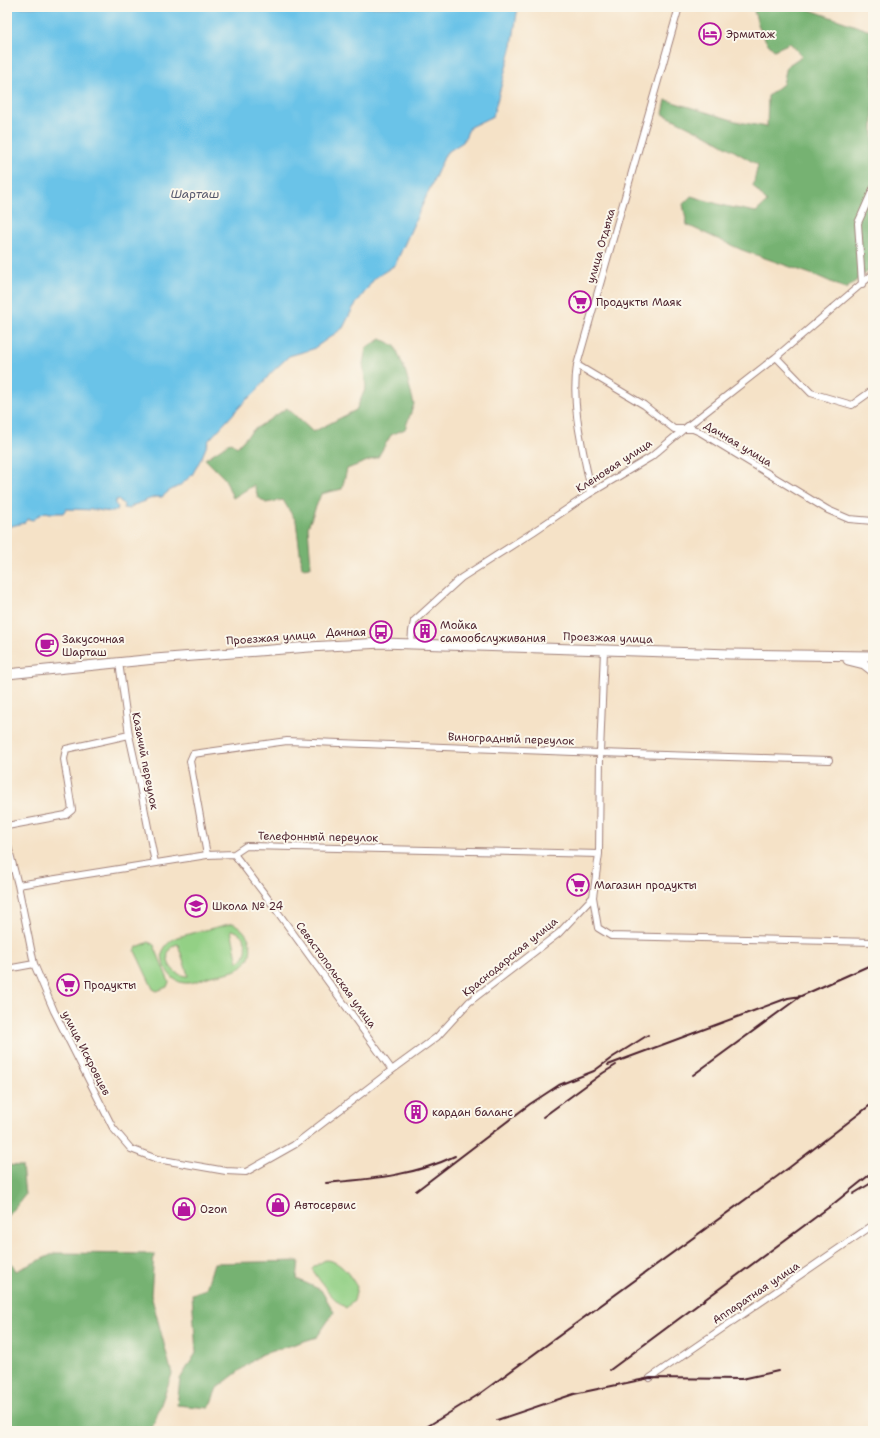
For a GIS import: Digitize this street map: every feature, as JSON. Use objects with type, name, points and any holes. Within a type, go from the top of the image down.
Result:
[{"type":"main road","name":"Проезжая улица","points":[[7,674],[119,662],[309,647],[382,643],[730,654],[873,656]]},
{"type":"main road","points":[[831,656],[864,664],[873,671]]},
{"type":"street","name":"улица Отдыха","points":[[589,494],[590,485],[578,427],[574,382],[576,365],[679,7]]},
{"type":"street","points":[[862,284],[858,223],[873,189]]},
{"type":"street","name":"Кленовая улица","points":[[411,644],[414,621],[461,578],[589,494],[651,457],[684,429],[776,357],[873,274]]},
{"type":"street","points":[[776,357],[811,393],[852,405],[873,390]]},
{"type":"street","name":"Дачная улица","points":[[576,365],[644,405],[674,429],[692,429],[700,432],[828,510],[849,519],[873,521]]},
{"type":"street","points":[[604,650],[600,753],[599,854],[593,897],[598,928],[611,936],[873,942]]},
{"type":"street","name":"Казачий переулок","points":[[119,662],[128,735],[138,776],[155,863]]},
{"type":"street","points":[[7,826],[66,815],[72,810],[64,759],[66,749],[128,735]]},
{"type":"street","name":"Виноградный переулок","points":[[207,855],[190,761],[193,754],[287,741],[829,760]]},
{"type":"street","name":"улица Искровцев","points":[[7,842],[18,884],[34,964],[54,1011],[113,1128],[131,1149],[157,1159],[226,1171]]},
{"type":"street","name":"Телефонный переулок","points":[[18,884],[207,855],[234,854],[246,846],[599,854]]},
{"type":"street","name":"Севастопольская улица","points":[[234,854],[270,900],[392,1070]]},
{"type":"street","name":"Краснодарская улица","points":[[226,1171],[246,1172],[294,1145],[437,1037],[469,1002],[559,933],[593,897]]},
{"type":"street","points":[[7,969],[34,964]]},
{"type":"street","name":"Аппаратная улица","points":[[650,1378],[873,1225]]},
{"type":"green space","points":[[753,7],[802,7],[873,32],[873,267],[846,289],[822,278],[742,250],[687,225],[683,204],[691,196],[725,206],[756,212],[767,202],[753,186],[758,165],[710,137],[663,114],[666,100],[739,122],[767,127],[768,96],[783,84],[787,66],[802,56],[790,43],[774,50],[770,46],[760,30]]},
{"type":"green space","points":[[381,339],[395,346],[406,373],[414,404],[405,429],[391,435],[378,457],[347,469],[342,489],[321,494],[308,527],[311,567],[302,568],[296,521],[283,500],[266,503],[258,497],[254,485],[233,498],[225,479],[205,459],[231,442],[237,447],[252,431],[287,408],[313,432],[356,410],[366,387],[363,364],[366,348]]},
{"type":"green space","points":[[233,923],[248,937],[251,950],[246,962],[234,971],[211,976],[194,982],[183,983],[171,976],[164,965],[162,957],[166,946],[177,937]],"holes":[[[231,930],[241,935],[246,943],[243,958],[238,962]],[[178,944],[188,975],[188,976],[175,972],[168,962],[169,951],[172,947]]]},
{"type":"green space","points":[[149,942],[154,945],[169,982],[167,987],[157,991],[153,989],[135,951],[137,947]]},
{"type":"green space","points":[[7,1165],[22,1166],[25,1195],[7,1218]]},
{"type":"green space","points":[[55,1253],[154,1254],[151,1295],[172,1374],[153,1426],[149,1431],[7,1431],[7,1255],[16,1271]]},
{"type":"green space","points":[[325,1260],[340,1265],[348,1273],[357,1287],[354,1301],[346,1308],[323,1286],[312,1269]]},
{"type":"green space","points":[[299,1261],[297,1279],[321,1290],[334,1312],[317,1337],[260,1355],[217,1388],[209,1408],[177,1405],[180,1379],[196,1353],[192,1294],[206,1289],[214,1263]]},
{"type":"water","name":"Шарташ","points":[[7,7],[518,7],[512,46],[493,116],[470,127],[463,142],[446,153],[395,265],[375,278],[353,308],[343,328],[313,349],[289,356],[270,374],[254,394],[246,400],[209,440],[192,475],[162,497],[155,497],[134,505],[129,509],[123,508],[124,505],[118,499],[115,501],[115,504],[118,507],[117,510],[110,512],[66,509],[63,513],[46,512],[33,520],[28,519],[24,523],[7,527]]},
{"type":"railway","points":[[693,1075],[801,996],[873,964]]},
{"type":"railway","points":[[608,1065],[788,998],[801,996]]},
{"type":"railway","points":[[416,1191],[530,1104],[559,1085],[594,1071],[648,1035]]},
{"type":"railway","points":[[543,1117],[616,1065]]},
{"type":"railway","points":[[420,1431],[478,1395],[790,1167],[873,1103]]},
{"type":"railway","points":[[326,1183],[392,1176],[424,1168],[455,1156]]},
{"type":"railway","points":[[610,1370],[832,1205],[873,1172]]},
{"type":"railway","points":[[853,1194],[873,1182]]},
{"type":"railway","points":[[497,1420],[574,1394],[650,1378],[742,1379],[778,1371]]},
{"type":"place","name":"Эрмитаж","points":[[710,34]]},
{"type":"place","name":"Продукты Маяк","points":[[580,302]]},
{"type":"place","name":"Мойка самообслуживания","points":[[425,631]]},
{"type":"place","name":"Дачная","points":[[381,632]]},
{"type":"place","name":"Закусочная Шарташ","points":[[47,645]]},
{"type":"place","name":"Магазин продукты","points":[[578,885]]},
{"type":"place","name":"Школа № 24","points":[[196,906]]},
{"type":"place","name":"Продукты","points":[[68,985]]},
{"type":"place","name":"кардан баланс","points":[[416,1112]]},
{"type":"place","name":"Автосервис","points":[[278,1205]]},
{"type":"place","name":"Ozon","points":[[184,1209]]}]
